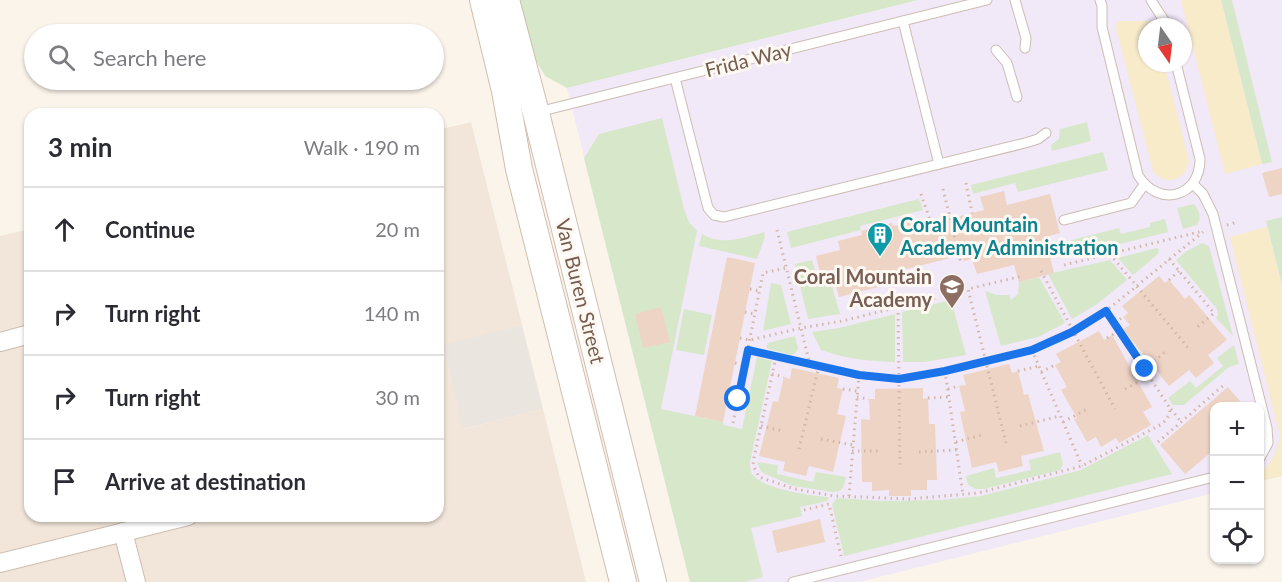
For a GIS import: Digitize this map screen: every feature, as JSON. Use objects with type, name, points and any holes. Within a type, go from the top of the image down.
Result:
[{"type":"street","name":"Van Buren Street","points":[[483,0],[528,115],[571,250],[653,582]]},
{"type":"street","name":"Van Buren Street","points":[[506,0],[528,115],[519,169],[623,582]]},
{"type":"street","points":[[0,342],[24,336]]},
{"type":"street","points":[[0,563],[164,522]]},
{"type":"street","points":[[123,532],[136,582]]},
{"type":"lane","name":"Frida Way","points":[[528,115],[987,0]]},
{"type":"lane","points":[[1015,0],[1026,38],[1025,48]]},
{"type":"lane","points":[[1100,0],[1105,39],[1138,175],[1144,185],[1164,195],[1177,194],[1188,189],[1200,171],[1200,159],[1178,72]]},
{"type":"lane","points":[[1151,0],[1163,18]]},
{"type":"lane","points":[[903,21],[939,164]]},
{"type":"lane","points":[[996,50],[1007,63],[1017,97]]},
{"type":"lane","points":[[675,78],[708,208],[714,215],[724,217],[1025,143],[1038,139],[1046,133]]},
{"type":"lane","points":[[1193,184],[1203,194],[1213,214],[1267,428],[1268,443],[1261,456]]},
{"type":"lane","points":[[1064,220],[1131,203],[1144,185]]},
{"type":"lane","points":[[793,582],[1210,478]]},
{"type":"path","points":[[966,183],[972,213]]},
{"type":"path","points":[[943,189],[961,263]]},
{"type":"path","points":[[921,194],[932,224]]},
{"type":"path","points":[[1227,225],[1237,222]]},
{"type":"path","points":[[777,230],[810,365]]},
{"type":"path","points":[[748,350],[859,375],[899,379],[945,371],[1032,350],[1072,332],[1106,311],[1204,230],[1064,265]]},
{"type":"path","points":[[1110,254],[1189,350]]},
{"type":"path","points":[[1169,259],[1214,313],[1196,328]]},
{"type":"path","points":[[733,423],[763,273],[786,268]]},
{"type":"path","points":[[1041,271],[1115,409]]},
{"type":"path","points":[[1169,280],[1179,271]]},
{"type":"path","points":[[1006,443],[968,289],[1022,276]]},
{"type":"path","points":[[750,289],[760,291]]},
{"type":"path","points":[[740,338],[750,340],[842,321],[935,297]]},
{"type":"path","points":[[898,307],[900,465]]},
{"type":"path","points":[[1106,311],[1181,422]]},
{"type":"path","points":[[746,312],[755,314]]},
{"type":"path","points":[[1114,324],[1123,317]]},
{"type":"path","points":[[1107,338],[1119,331]]},
{"type":"path","points":[[1032,350],[1082,466]]},
{"type":"path","points":[[1145,369],[1165,352]]},
{"type":"path","points":[[776,357],[753,465],[759,477],[795,489],[834,496],[909,499],[978,494],[1082,466],[1162,424],[1170,414],[1170,408]]},
{"type":"path","points":[[735,363],[745,366]]},
{"type":"path","points":[[1041,372],[1055,365]]},
{"type":"path","points":[[799,449],[819,366]]},
{"type":"path","points":[[1018,371],[1039,366]]},
{"type":"path","points":[[945,371],[963,495]]},
{"type":"path","points":[[772,374],[784,377]]},
{"type":"path","points":[[849,496],[859,375]]},
{"type":"path","points":[[1125,389],[1149,376]]},
{"type":"path","points":[[1158,441],[1225,384]]},
{"type":"path","points":[[948,389],[959,386]]},
{"type":"path","points":[[843,389],[857,391]]},
{"type":"path","points":[[728,397],[738,399]]},
{"type":"path","points":[[857,397],[869,399]]},
{"type":"path","points":[[928,398],[949,397]]},
{"type":"path","points":[[1063,422],[1089,408]]},
{"type":"path","points":[[1020,426],[1060,416]]},
{"type":"path","points":[[761,426],[783,431]]},
{"type":"path","points":[[956,442],[982,435]]},
{"type":"path","points":[[821,439],[853,445]]},
{"type":"path","points":[[919,452],[957,450]]},
{"type":"path","points":[[852,451],[880,452]]},
{"type":"path","points":[[804,510],[829,504],[834,496]]},
{"type":"path","points":[[829,504],[844,569]]},
{"type":"shaded area","name":"Coral Mountain Academy","points":[[918,0],[1282,0],[1282,476],[1264,480],[1264,402],[1210,402],[1210,494],[859,582],[690,582],[567,88]]},
{"type":"shaded area","points":[[471,122],[522,325],[444,346],[444,129]]},
{"type":"shaded area","points":[[24,230],[24,522],[444,522],[444,350],[464,429],[543,409],[586,582],[0,582],[0,236]]},
{"type":"shaded area","points":[[522,325],[543,409],[463,429],[444,345]]},
{"type":"green space","points":[[513,0],[918,0],[567,88],[545,76],[524,40]]},
{"type":"green space","points":[[1221,0],[1232,0],[1272,162],[1262,164]]},
{"type":"green space","points":[[662,118],[684,209],[689,222],[697,231],[661,409],[723,422],[724,425],[742,429],[757,357],[772,361],[750,462],[751,472],[768,485],[829,497],[827,501],[800,507],[802,516],[751,528],[763,577],[744,582],[690,582],[584,158],[599,134]]},
{"type":"green space","points":[[1087,122],[1091,141],[1052,151],[1051,145],[1059,139],[1060,129]]},
{"type":"green space","points":[[1103,152],[1108,170],[1018,192],[1015,183],[973,194],[971,185]]},
{"type":"green space","points":[[919,199],[923,210],[860,226],[861,230],[791,248],[787,232]]},
{"type":"green space","points":[[1194,204],[1200,214],[1199,222],[1197,225],[1183,229],[1177,208]]},
{"type":"green space","points":[[1282,217],[1282,285],[1266,221]]},
{"type":"green space","points":[[1165,219],[1168,232],[1067,257],[1064,242],[1119,228],[1121,234],[1150,227],[1150,223]]},
{"type":"green space","points":[[764,232],[765,237],[757,259],[699,246],[702,234],[717,240],[725,240]]},
{"type":"green space","points":[[1202,243],[1209,246],[1233,336],[1216,318],[1217,309],[1176,260]]},
{"type":"green space","points":[[1159,249],[1158,254],[1133,275],[1118,258]]},
{"type":"green space","points":[[812,260],[819,286],[831,283],[840,314],[808,319],[795,264]]},
{"type":"green space","points":[[1110,260],[1127,280],[1097,304],[1072,319],[1048,274]]},
{"type":"green space","points":[[1039,277],[1065,323],[1038,337],[1001,346],[985,291],[997,295],[1009,295],[1011,300],[1018,294],[1019,282]]},
{"type":"green space","points":[[771,283],[781,285],[791,324],[763,331]]},
{"type":"green space","points":[[951,300],[966,355],[924,362],[903,362],[902,312]]},
{"type":"green space","points":[[684,309],[712,315],[704,355],[676,350]]},
{"type":"green space","points":[[895,314],[895,362],[857,359],[821,350],[812,332],[839,328]]},
{"type":"green space","points":[[795,336],[798,348],[796,353],[791,355],[766,348],[768,343]]},
{"type":"green space","points":[[1234,345],[1239,364],[1229,367],[1184,405],[1173,405],[1168,398],[1190,381],[1196,388],[1223,366],[1217,358]]},
{"type":"green space","points":[[1148,435],[1172,474],[844,556],[832,504],[837,498],[882,501],[941,500],[981,496],[1081,470]]},
{"type":"green space","points":[[1060,452],[1063,464],[1060,470],[984,489],[976,489],[968,485],[966,476],[994,468],[996,478],[1031,470],[1029,460]]},
{"type":"green space","points":[[757,462],[778,465],[777,474],[813,482],[816,472],[846,477],[843,488],[839,491],[793,486],[761,472]]},
{"type":"sand","points":[[1181,0],[1221,0],[1262,164],[1225,174],[1192,44],[1192,18],[1186,18]]},
{"type":"sand","points":[[1117,21],[1138,21],[1138,72],[1166,72],[1189,161],[1184,173],[1174,180],[1163,179],[1153,171],[1116,28]]},
{"type":"sand","points":[[1267,227],[1282,286],[1282,476],[1264,480],[1264,470],[1274,456],[1280,436],[1230,237]]},
{"type":"building","points":[[1282,168],[1282,194],[1269,197],[1262,173]]},
{"type":"building","points":[[1004,191],[1007,205],[1050,194],[1060,233],[1045,237],[1054,273],[1019,282],[1014,265],[977,274],[972,259],[964,261],[962,255],[899,271],[902,281],[839,297],[833,275],[821,278],[816,256],[840,250],[838,241],[862,235],[861,231],[892,223],[893,226],[919,220],[920,226],[984,210],[980,197]]},
{"type":"building","points":[[727,257],[755,263],[723,422],[695,416]]},
{"type":"building","points":[[1159,276],[1165,283],[1169,280],[1185,299],[1189,295],[1227,340],[1208,355],[1214,363],[1196,378],[1189,370],[1169,386],[1123,329],[1130,325],[1123,317],[1128,313],[1122,306]]},
{"type":"building","points":[[661,307],[670,342],[643,348],[635,314]]},
{"type":"building","points":[[1099,331],[1104,340],[1112,335],[1152,407],[1143,412],[1151,425],[1119,443],[1116,438],[1101,447],[1096,437],[1087,442],[1074,419],[1077,418],[1061,390],[1067,387],[1055,365],[1061,362],[1056,354]]},
{"type":"building","points":[[1009,364],[1012,373],[1018,371],[1024,395],[1028,394],[1044,451],[1021,456],[1023,466],[999,472],[996,462],[972,468],[960,412],[965,411],[959,386],[966,385],[963,375]]},
{"type":"building","points":[[792,368],[839,378],[837,388],[843,389],[837,414],[846,416],[833,472],[809,466],[806,476],[783,471],[785,462],[759,456],[773,401],[778,402],[784,377],[790,379]]},
{"type":"building","points":[[1228,387],[1241,402],[1210,402]]},
{"type":"building","points":[[923,388],[923,399],[928,398],[929,424],[935,424],[937,480],[927,480],[927,490],[911,490],[911,496],[889,496],[889,490],[872,491],[872,482],[862,482],[861,419],[870,420],[869,399],[875,399],[875,389]]},
{"type":"building","points":[[1210,402],[1210,453],[1185,474],[1160,445]]},
{"type":"building","points":[[820,519],[825,542],[777,553],[772,531]]},
{"type":"place","name":"Coral Mountain Academy Administration","points":[[880,258]]},
{"type":"place","name":"Coral Mountain Academy","points":[[952,310]]},
{"type":"route","points":[[738,399],[748,350],[859,375],[899,379],[945,371],[1032,350],[1072,332],[1106,311],[1145,369]]}]
